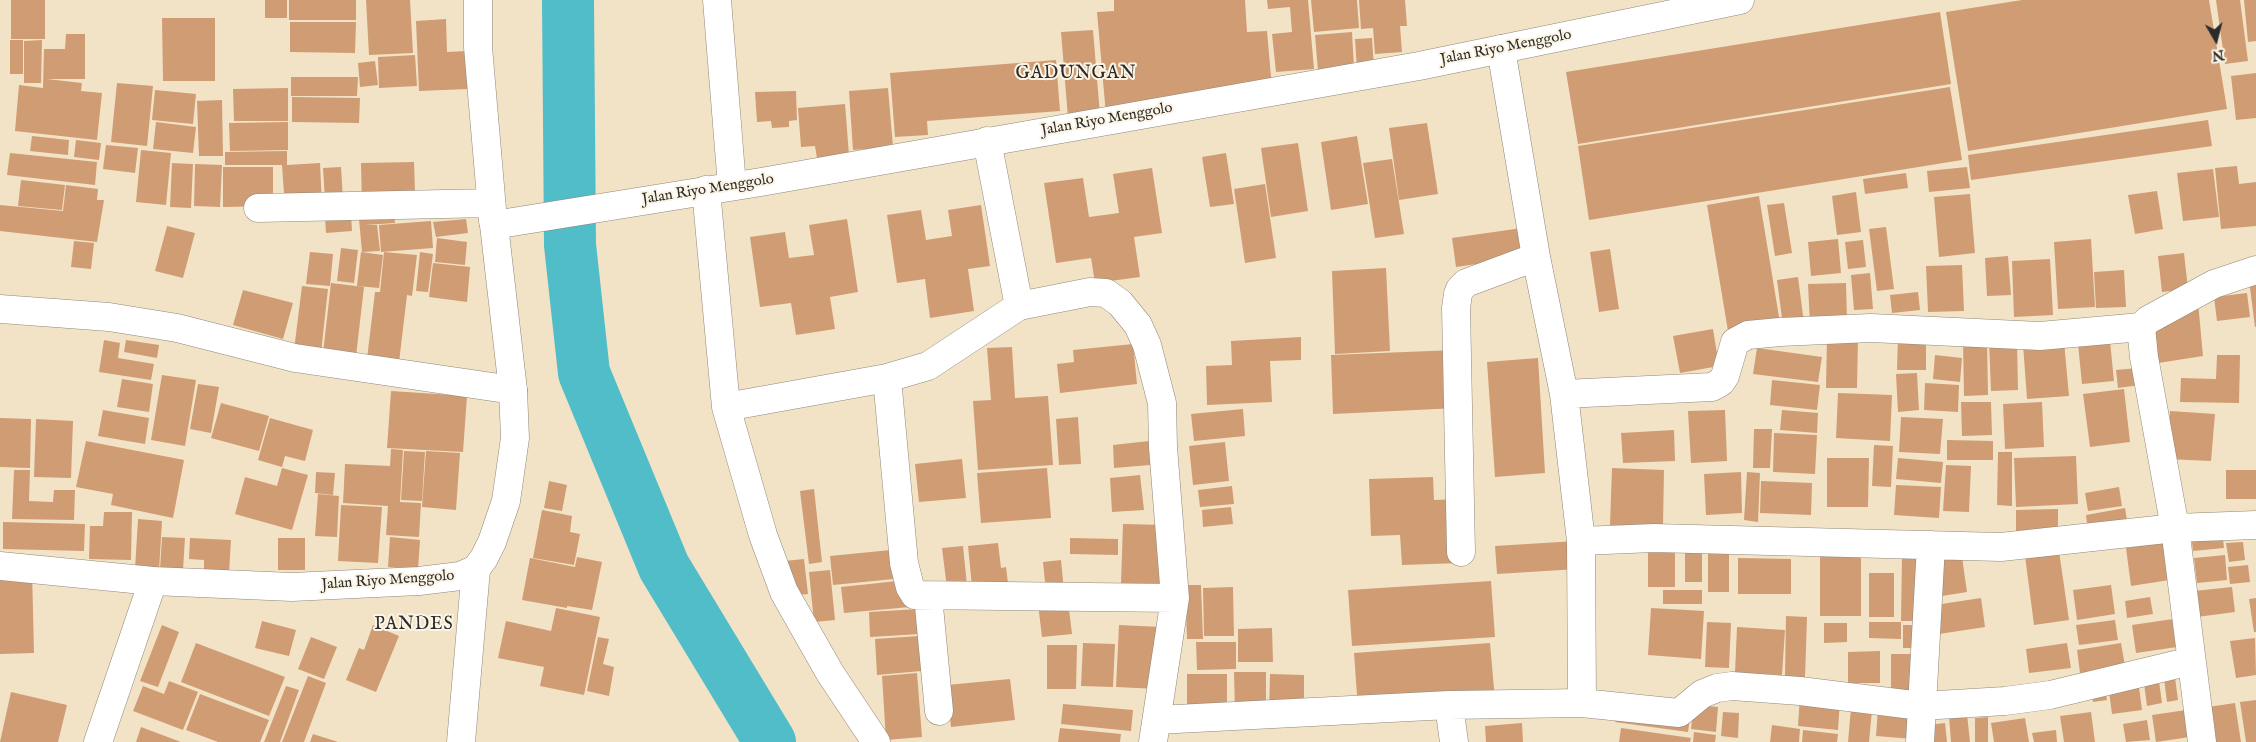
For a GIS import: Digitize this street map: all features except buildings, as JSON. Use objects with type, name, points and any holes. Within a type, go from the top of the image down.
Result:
[{"type":"street","points":[[258,208],[497,217],[478,47],[478,0]]},
{"type":"street","points":[[717,0],[719,188],[726,407],[763,535],[784,592],[830,673],[876,742]]},
{"type":"street","name":"Jalan Riyo Menggolo","points":[[0,566],[153,581],[292,587],[371,584],[460,576],[476,569],[487,553],[506,501],[515,438],[513,390],[497,217],[624,204],[1419,66],[1740,0]]},
{"type":"street","points":[[1501,49],[1536,257],[1564,394],[1581,540],[1582,703]]},
{"type":"street","points":[[987,140],[1019,306]]},
{"type":"street","points":[[1461,552],[1456,308],[1458,294],[1460,288],[1466,283],[1536,257]]},
{"type":"street","points":[[1564,394],[1712,387],[1725,376],[1735,342],[1748,335],[1870,328],[2040,336],[2141,327],[2148,320],[2214,284],[2256,270]]},
{"type":"street","points":[[726,407],[888,378],[928,366],[1019,306],[1090,292],[1106,293],[1120,303],[1138,325],[1147,345],[1162,404],[1162,447],[1175,598],[1155,731],[1340,712],[1449,705],[1582,703],[1679,713],[1702,694],[1717,688],[1732,686],[1800,691],[1921,706],[2005,701],[2050,695],[2190,662]]},
{"type":"street","points":[[0,309],[109,317],[177,328],[295,358],[513,390]]},
{"type":"street","points":[[2141,327],[2144,357],[2175,528],[2190,662],[2202,742]]},
{"type":"street","points":[[888,378],[904,562],[912,592],[915,595],[1175,598]]},
{"type":"street","points":[[1581,540],[1654,538],[2001,547],[2175,528],[2256,525]]},
{"type":"street","points":[[1920,742],[1931,545]]},
{"type":"street","points":[[461,742],[476,569]]},
{"type":"street","points":[[98,742],[153,581]]},
{"type":"street","points":[[928,596],[939,711]]},
{"type":"street","points":[[1449,705],[1454,742]]},
{"type":"waterway","points":[[568,0],[570,245],[584,373],[664,567],[770,742]]},
{"type":"district","name":"GADUNGAN","points":[[1076,74]]},
{"type":"district","name":"PANDES","points":[[414,625]]}]
